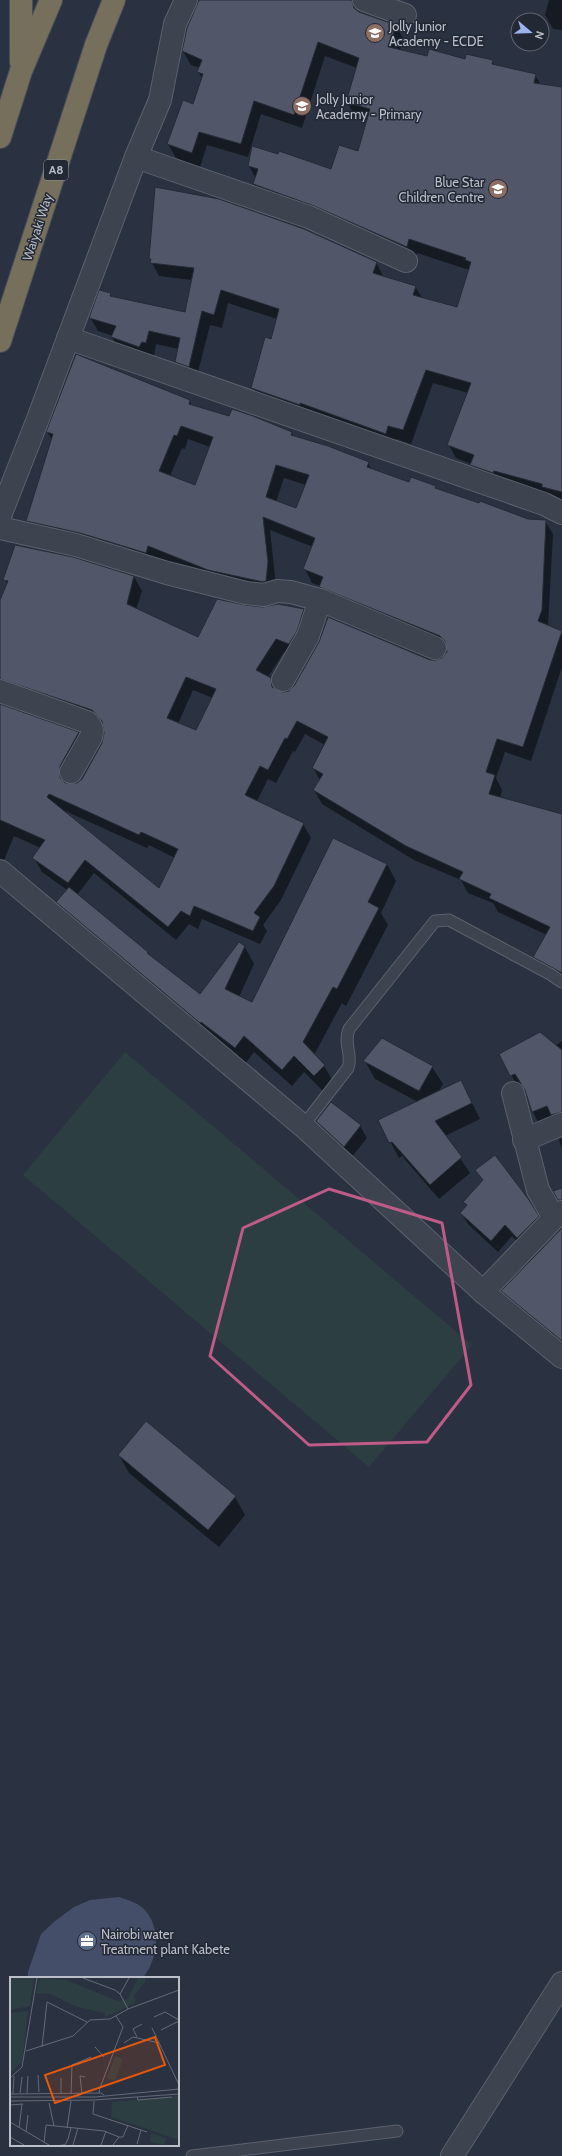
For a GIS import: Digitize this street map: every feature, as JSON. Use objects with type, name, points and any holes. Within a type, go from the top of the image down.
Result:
[{"type":"highway","points":[[20,71],[21,0]]},
{"type":"highway","points":[[0,138],[20,71],[51,0]]},
{"type":"highway","name":"Waiyaki Way","points":[[0,341],[96,45],[114,0]]},
{"type":"street","points":[[0,516],[136,157],[160,100],[175,24],[186,0]]},
{"type":"street","points":[[364,0],[405,15]]},
{"type":"street","points":[[136,157],[310,217],[406,261]]},
{"type":"street","points":[[68,338],[536,501],[562,513]]},
{"type":"street","points":[[0,528],[76,545],[167,574],[246,593],[264,595],[278,592],[291,592],[320,600],[435,648]]},
{"type":"street","points":[[284,680],[308,636],[320,600]]},
{"type":"street","points":[[0,691],[87,722],[91,726],[93,731],[91,737],[71,772]]},
{"type":"street","points":[[0,871],[303,1126],[483,1292],[562,1357]]},
{"type":"street","points":[[483,1292],[558,1215],[538,1190],[513,1093]]},
{"type":"street","points":[[524,1140],[562,1124]]},
{"type":"street","points":[[452,2156],[562,1983]]},
{"type":"lane","points":[[303,1126],[348,1068],[350,1060],[346,1037],[349,1029],[435,921],[449,920],[562,982]]},
{"type":"lane","points":[[192,2156],[397,2131]]},
{"type":"highlighted area","points":[[329,1189],[442,1223],[471,1385],[427,1442],[309,1445],[210,1356],[243,1228]]},
{"type":"shaded area","points":[[125,1052],[472,1345],[369,1467],[23,1175]]},
{"type":"water","points":[[119,1897],[142,1907],[150,1917],[156,1934],[156,1944],[152,1962],[144,1977],[28,1977],[28,1972],[41,1934],[74,1907],[90,1900]]},
{"type":"building","points":[[199,0],[352,0],[354,8],[359,12],[396,25],[389,47],[427,56],[429,49],[465,59],[466,54],[493,60],[492,64],[536,74],[534,83],[562,87],[562,492],[542,487],[542,484],[494,471],[493,473],[470,465],[474,455],[447,445],[471,383],[426,370],[403,430],[388,426],[386,434],[300,403],[300,405],[251,388],[265,337],[271,339],[279,309],[221,290],[214,315],[202,311],[189,367],[175,362],[180,338],[149,331],[146,343],[142,342],[139,347],[111,337],[116,326],[89,318],[99,290],[111,293],[110,296],[185,312],[194,268],[150,263],[151,259],[149,259],[155,187],[219,199],[304,229],[377,262],[373,273],[416,286],[413,295],[457,307],[471,262],[465,260],[466,258],[409,239],[407,247],[314,206],[253,184],[258,169],[248,166],[252,146],[278,154],[279,151],[331,169],[339,145],[358,151],[370,109],[346,102],[359,58],[318,42],[294,115],[254,101],[241,144],[199,132],[192,153],[167,144],[183,100],[193,104],[203,74],[197,72],[202,60],[182,51],[187,28]]},
{"type":"building","points":[[76,354],[190,400],[189,404],[229,416],[232,409],[253,416],[292,432],[291,435],[328,446],[369,462],[367,467],[409,482],[411,477],[436,486],[435,488],[479,503],[480,501],[528,519],[546,520],[542,610],[538,621],[562,631],[523,747],[497,739],[486,772],[495,775],[489,794],[562,814],[562,973],[533,957],[550,927],[489,898],[491,894],[459,879],[463,872],[406,846],[313,790],[323,774],[312,768],[328,737],[297,721],[287,739],[285,738],[268,770],[260,766],[245,795],[304,823],[274,886],[254,913],[260,917],[253,931],[194,906],[190,916],[181,911],[168,927],[85,860],[68,883],[32,858],[45,840],[0,820],[0,704],[79,732],[60,766],[60,778],[65,783],[77,783],[82,779],[102,743],[104,733],[102,721],[92,710],[0,679],[0,600],[8,581],[3,580],[15,545],[73,557],[134,576],[127,604],[198,637],[217,599],[245,605],[263,607],[278,604],[304,609],[297,631],[289,644],[276,639],[256,670],[271,678],[272,687],[283,692],[289,691],[294,686],[319,642],[328,617],[430,660],[442,658],[447,652],[445,641],[440,636],[319,587],[323,577],[303,569],[315,538],[263,517],[268,562],[266,581],[263,582],[208,570],[148,546],[146,553],[80,533],[26,521],[53,434],[46,432]],"holes":[[[181,426],[213,437],[195,485],[159,471],[174,435],[177,436]],[[276,465],[309,475],[296,508],[266,497]],[[186,677],[216,689],[196,730],[167,718]],[[49,794],[139,835],[141,832],[178,849],[159,888],[47,797]]]},
{"type":"building","points":[[333,838],[387,864],[368,902],[379,908],[337,989],[333,987],[303,1042],[325,1065],[314,1076],[294,1056],[282,1070],[244,1036],[235,1048],[201,1022],[200,1023],[56,902],[69,887],[148,952],[147,953],[200,994],[239,942],[245,946],[225,989],[252,1002]]},
{"type":"building","points":[[540,1032],[562,1050],[562,1112],[551,1115],[547,1106],[532,1112],[525,1090],[515,1074],[510,1076],[499,1054]]},
{"type":"building","points":[[382,1038],[433,1066],[419,1091],[363,1061]]},
{"type":"building","points":[[461,1080],[472,1103],[435,1121],[462,1157],[430,1185],[392,1142],[389,1143],[378,1120]]},
{"type":"building","points":[[331,1102],[361,1125],[344,1147],[316,1121]]},
{"type":"building","points":[[495,1155],[529,1200],[539,1216],[517,1238],[505,1225],[491,1241],[460,1213],[467,1205],[463,1202],[483,1180],[475,1170]]},
{"type":"building","points":[[562,1188],[562,1200],[558,1200],[553,1191]]},
{"type":"building","points":[[562,1228],[562,1341],[501,1291]]},
{"type":"building","points":[[146,1421],[236,1496],[208,1530],[118,1455]]},
{"type":"place","name":"Jolly Junior Academy - ECDE","points":[[375,33]]},
{"type":"place","name":"Jolly Junior Academy - Primary","points":[[302,106]]},
{"type":"place","name":"Blue Star Children Centre","points":[[498,189]]},
{"type":"place","name":"Nairobi water Treatment plant Kabete","points":[[87,1941]]}]
